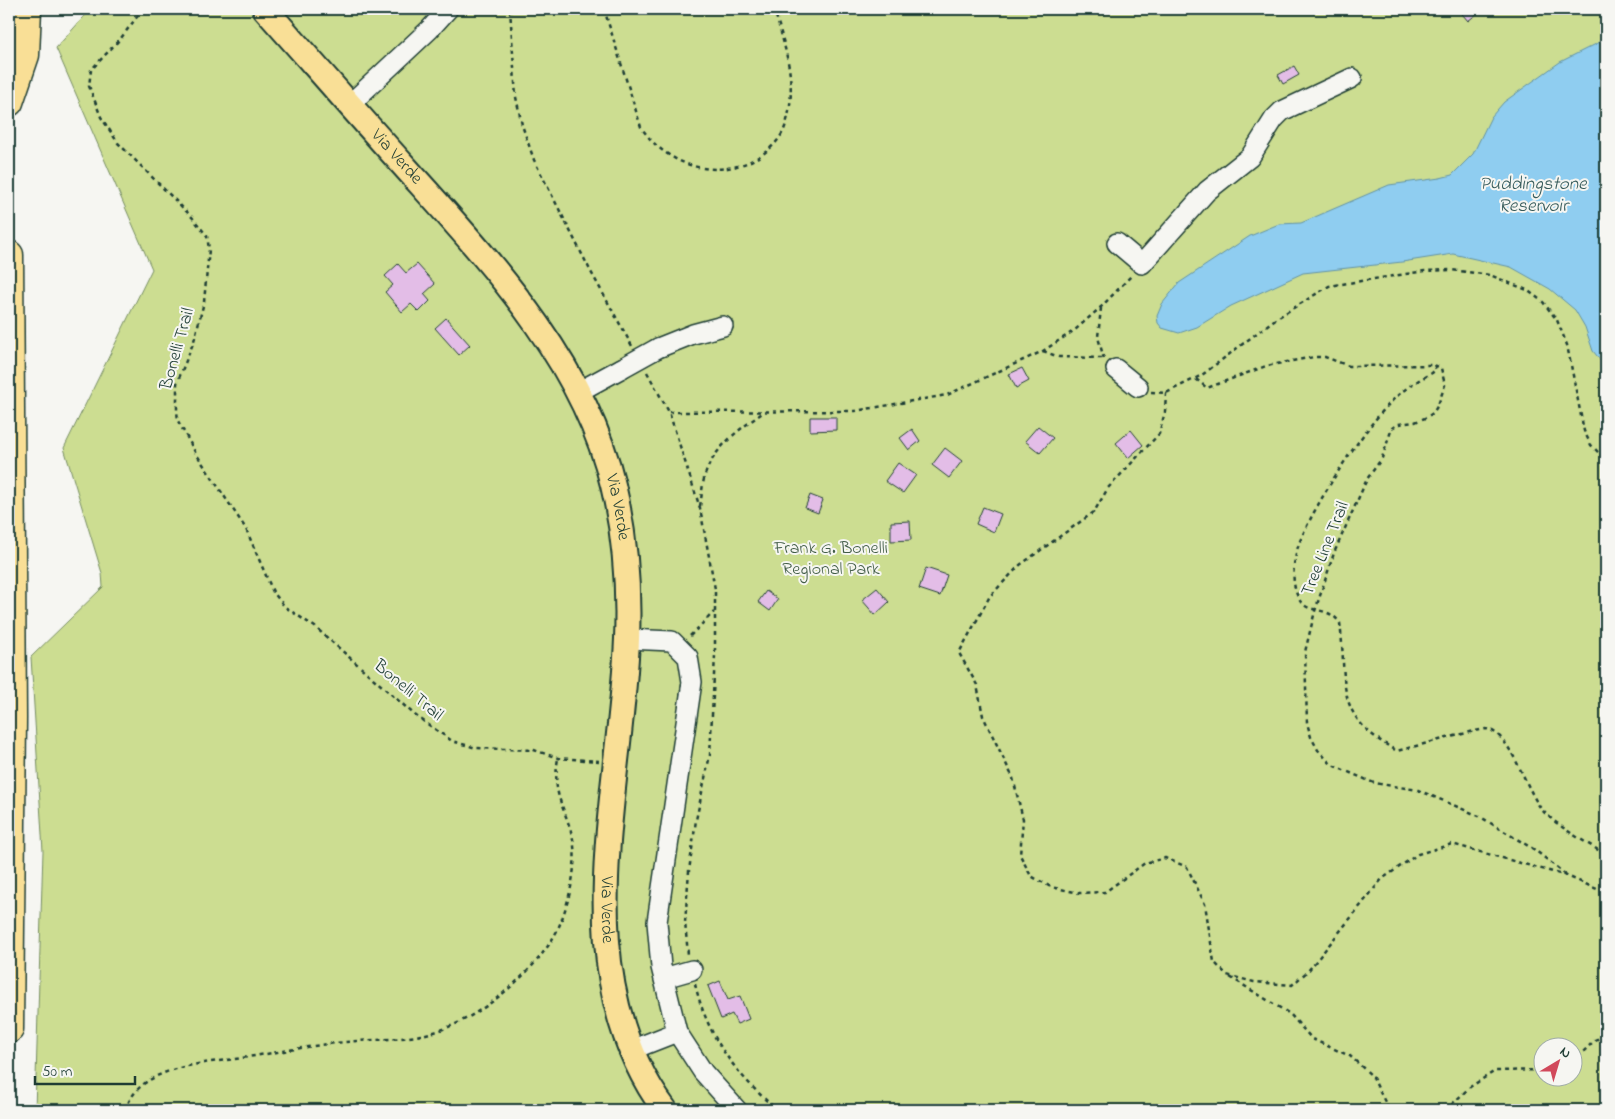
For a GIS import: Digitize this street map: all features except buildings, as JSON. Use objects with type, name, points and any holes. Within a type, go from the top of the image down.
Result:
[{"type":"highway","points":[[9,102],[25,55],[27,9]]},
{"type":"highway","points":[[9,255],[12,718],[9,1029]]},
{"type":"main road","name":"Via Verde","points":[[265,9],[488,259],[535,321],[578,392],[597,435],[613,484],[624,540],[627,639],[617,762],[607,851],[608,949],[613,990],[631,1050],[665,1110]]},
{"type":"street","points":[[349,105],[430,29],[448,9]]},
{"type":"street","points":[[1117,243],[1142,264],[1206,191],[1250,157],[1274,119],[1282,111],[1352,78]]},
{"type":"street","points":[[578,392],[658,348],[693,334],[723,326]]},
{"type":"street","points":[[1109,363],[1138,387]]},
{"type":"street","points":[[627,639],[672,641],[688,657],[692,682],[657,922],[664,978],[677,1032],[703,1072],[737,1110]]},
{"type":"street","points":[[664,978],[692,970]]},
{"type":"street","points":[[631,1050],[677,1032]]},
{"type":"path","name":"Bonelli Trail","points":[[143,9],[121,38],[91,70],[88,81],[94,100],[112,135],[198,223],[207,236],[209,249],[202,313],[176,389],[176,411],[185,434],[239,517],[274,592],[285,607],[314,627],[345,656],[443,736],[464,746],[534,750],[558,758],[617,762]]},
{"type":"path","points":[[510,9],[516,97],[522,125],[534,160],[591,272],[632,346]]},
{"type":"path","points":[[604,9],[641,127],[650,140],[675,160],[707,170],[737,166],[755,159],[771,149],[786,125],[792,87],[789,62],[774,9]]},
{"type":"path","points":[[669,412],[855,411],[947,396],[1043,351],[1075,330],[1101,307],[1142,264]]},
{"type":"path","points":[[1138,387],[1153,392],[1166,393],[1196,379],[1274,320],[1328,286],[1425,271],[1451,270],[1490,275],[1528,290],[1543,302],[1557,320],[1568,345],[1584,431],[1591,446],[1606,460]]},
{"type":"path","points":[[1043,351],[1060,357],[1109,363],[1098,337],[1101,307]]},
{"type":"path","points":[[1196,379],[1207,388],[1266,366],[1314,357],[1325,357],[1349,366],[1434,365],[1436,369],[1402,392],[1372,426],[1333,482],[1300,542],[1294,562],[1294,583],[1298,598],[1315,610],[1326,610],[1335,616],[1340,623],[1349,707],[1362,726],[1397,751],[1474,731],[1486,729],[1494,733],[1511,751],[1520,772],[1544,813],[1606,855]]},
{"type":"path","name":"Tree Line Trail","points":[[1434,365],[1441,368],[1444,374],[1442,397],[1433,413],[1425,418],[1416,422],[1398,424],[1392,428],[1382,458],[1365,484],[1334,553],[1315,610],[1305,652],[1305,698],[1311,737],[1325,758],[1360,778],[1391,786],[1418,790],[1479,816],[1535,850],[1567,876]]},
{"type":"path","points":[[646,371],[669,412],[700,508],[714,590],[715,655],[710,755],[696,820],[685,922],[692,970],[698,998],[720,1049],[746,1082],[777,1110]]},
{"type":"path","points":[[1166,393],[1165,412],[1159,434],[1108,488],[1094,512],[1020,565],[990,596],[959,653],[977,685],[983,716],[1015,786],[1023,819],[1020,856],[1031,876],[1051,887],[1079,893],[1105,892],[1145,863],[1165,858],[1187,867],[1205,904],[1214,962],[1226,975],[1290,1014],[1312,1039],[1350,1056],[1372,1076],[1389,1110]]},
{"type":"path","points":[[700,508],[706,474],[717,453],[731,437],[766,412]]},
{"type":"path","points":[[672,641],[689,636],[714,612]]},
{"type":"path","points":[[125,1110],[138,1089],[155,1077],[171,1070],[201,1063],[317,1045],[424,1035],[462,1022],[492,1001],[526,970],[544,950],[556,932],[563,915],[574,852],[572,835],[558,797],[556,776],[558,758]]},
{"type":"path","points":[[1226,975],[1254,982],[1292,985],[1308,971],[1382,879],[1418,854],[1452,844],[1567,876],[1606,893]]},
{"type":"path","points":[[1582,1053],[1595,1040],[1606,1034]]},
{"type":"path","points":[[1446,1110],[1470,1087],[1495,1071],[1532,1070]]},
{"type":"green space","name":"Frank G. Bonelli Regional Park","points":[[91,9],[1606,9],[1606,1110],[35,1110],[43,851],[31,657],[103,587],[102,573],[64,448],[152,269],[56,48]]},
{"type":"water","name":"Puddingstone Reservoir","points":[[1606,39],[1606,367],[1593,351],[1585,327],[1575,310],[1550,289],[1511,267],[1453,254],[1402,262],[1303,273],[1231,306],[1197,327],[1179,333],[1162,328],[1158,323],[1157,316],[1162,304],[1179,283],[1250,236],[1279,224],[1301,223],[1389,185],[1452,175],[1473,154],[1491,117],[1504,102],[1560,62]]}]
